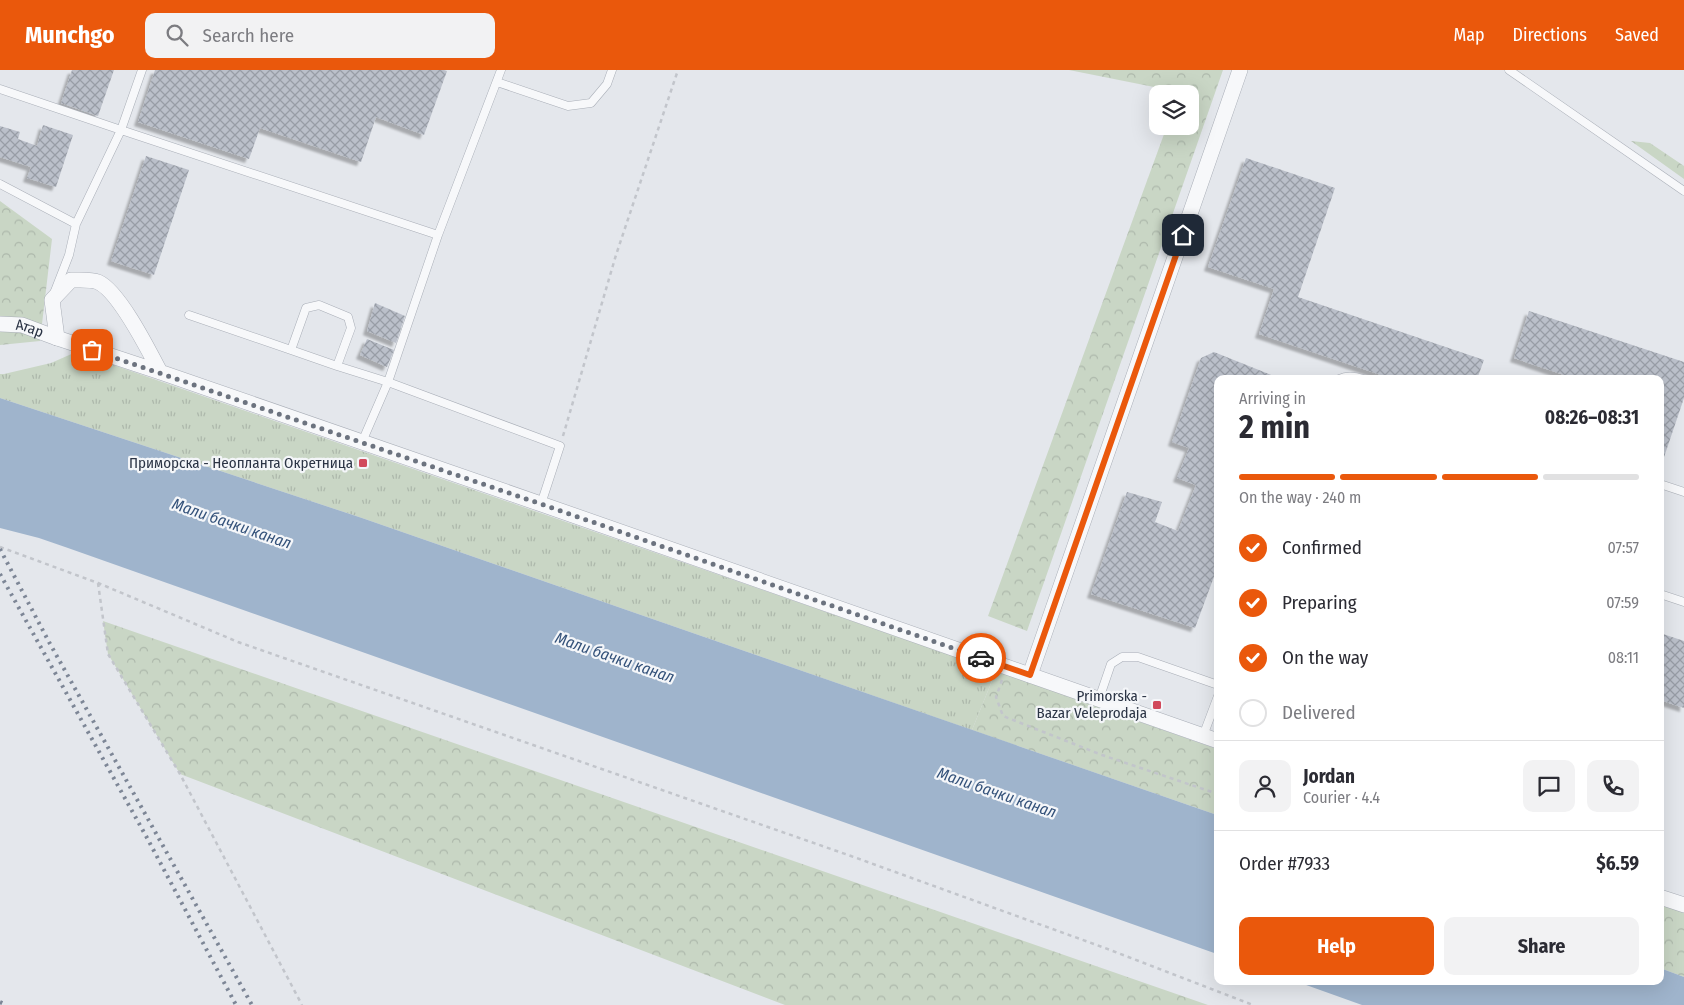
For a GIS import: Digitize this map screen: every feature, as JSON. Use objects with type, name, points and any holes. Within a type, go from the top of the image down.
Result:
[{"type":"street","points":[[1030,675],[1240,70]]},
{"type":"street","points":[[58,338],[52,300],[71,280],[98,282],[116,297],[160,372]]},
{"type":"street","name":"Атар","points":[[0,324],[22,324],[1214,740]]},
{"type":"street","points":[[1664,898],[1684,906]]},
{"type":"lane","points":[[52,300],[69,255],[76,224],[121,130],[142,70]]},
{"type":"lane","points":[[362,442],[388,382],[438,235],[501,70]]},
{"type":"lane","points":[[497,82],[568,106],[591,103],[607,84],[612,70]]},
{"type":"lane","points":[[1510,70],[1684,191]]},
{"type":"lane","points":[[0,89],[438,235]]},
{"type":"lane","points":[[0,184],[76,224]]},
{"type":"lane","points":[[291,350],[306,308],[319,305],[348,317],[351,328],[337,366]]},
{"type":"lane","points":[[189,315],[388,382],[560,446],[541,504]]},
{"type":"lane","points":[[1664,487],[1684,492]]},
{"type":"lane","points":[[1664,595],[1684,602]]},
{"type":"lane","points":[[1099,699],[1111,664],[1122,657],[1138,657],[1214,684]]},
{"type":"lane","points":[[1203,736],[1214,707]]},
{"type":"path","points":[[560,446],[616,255],[678,70]]},
{"type":"path","points":[[0,547],[98,583],[238,642],[850,856],[1105,948],[1253,1005]]},
{"type":"path","points":[[98,583],[108,654],[180,774],[302,1005]]},
{"type":"path","points":[[1006,667],[996,697],[1003,716],[1102,754],[1214,793]]},
{"type":"green space","points":[[1069,70],[1223,70],[1027,631],[988,616],[1164,135],[1199,135],[1199,85],[1149,86]]},
{"type":"green space","points":[[1631,141],[1650,143],[1684,166],[1684,179]]},
{"type":"green space","points":[[0,201],[52,239],[40,341],[0,345]]},
{"type":"green space","points":[[76,352],[996,671],[972,730],[362,518],[0,398],[0,374],[51,363]]},
{"type":"green space","points":[[103,621],[1208,1005],[785,1005],[180,774],[108,654]]},
{"type":"green space","points":[[996,671],[1214,748],[1214,814],[972,730]]},
{"type":"green space","points":[[1664,905],[1684,912],[1684,977],[1664,970]]},
{"type":"water","name":"Мали бачки канал","points":[[0,398],[362,518],[1214,814],[1214,953],[68,548],[0,528]]},
{"type":"water","points":[[1664,970],[1684,977],[1684,1005],[1362,1005],[1306,985],[1664,985]]},
{"type":"building","points":[[72,70],[114,70],[98,116],[61,103]]},
{"type":"building","points":[[155,70],[447,71],[424,135],[376,117],[361,162],[260,128],[249,159],[138,122]]},
{"type":"building","points":[[43,125],[73,135],[56,187],[27,178],[31,167],[0,157],[0,126],[20,132],[18,139],[37,146]]},
{"type":"building","points":[[146,156],[189,170],[154,275],[111,261]]},
{"type":"building","points":[[1246,158],[1335,188],[1298,297],[1484,360],[1478,375],[1381,375],[1259,334],[1274,289],[1208,267]]},
{"type":"building","points":[[375,303],[405,316],[396,343],[367,331]]},
{"type":"building","points":[[1529,311],[1684,362],[1684,398],[1664,457],[1664,375],[1564,375],[1514,358]]},
{"type":"building","points":[[367,339],[394,350],[387,367],[360,355]]},
{"type":"building","points":[[1214,352],[1271,375],[1214,375],[1214,577],[1195,628],[1091,594],[1127,492],[1162,502],[1155,522],[1178,531],[1196,485],[1177,478],[1189,448],[1172,442],[1201,358]]},
{"type":"building","points":[[1664,634],[1684,641],[1684,708],[1664,701]]},
{"type":"railway","points":[[0,549],[49,642],[252,1005]]},
{"type":"railway","points":[[0,574],[146,836],[236,1005]]},
{"type":"railway","points":[[0,1002],[6,1005]]},
{"type":"way so far","points":[[92,350],[981,658]]},
{"type":"place","name":"Приморска - Неопланта Окретница","points":[[363,463]]},
{"type":"place","name":"Primorska - Bazar Veleprodaja","points":[[1157,705]]},
{"type":"route","points":[[981,658],[1030,675],[1183,235]]}]
